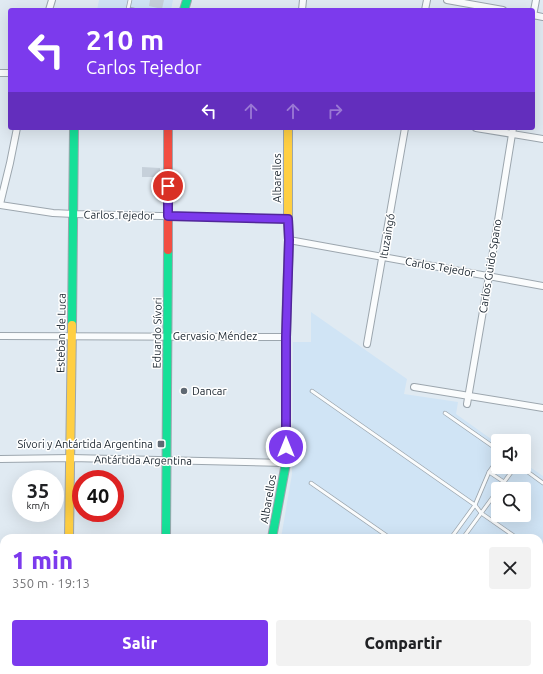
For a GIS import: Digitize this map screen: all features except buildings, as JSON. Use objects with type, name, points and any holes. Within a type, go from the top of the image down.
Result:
[{"type":"street","points":[[447,0],[492,8]]},
{"type":"street","points":[[0,204],[10,163],[16,130]]},
{"type":"street","name":"Esteban de Luca","points":[[69,534],[74,130]]},
{"type":"street","name":"Eduardo Sívori","points":[[166,534],[168,130]]},
{"type":"street","name":"Albarellos","points":[[273,534],[286,463],[286,337],[289,240],[288,130]]},
{"type":"street","name":"Ituzaingó","points":[[367,344],[405,130]]},
{"type":"street","points":[[500,130],[512,131],[543,139]]},
{"type":"street","name":"Carlos Guido Spano","points":[[467,404],[512,131]]},
{"type":"street","name":"Carlos Tejedor","points":[[0,204],[53,213],[288,219]]},
{"type":"street","name":"Carlos Tejedor","points":[[289,240],[543,286]]},
{"type":"street","name":"Gervasio Méndez","points":[[0,336],[286,337]]},
{"type":"street","points":[[414,387],[543,408]]},
{"type":"street","name":"Antártida Argentina","points":[[0,459],[71,458],[286,463]]},
{"type":"lane","points":[[312,391],[475,505],[481,513],[511,534]]},
{"type":"lane","points":[[445,413],[491,445]]},
{"type":"lane","points":[[454,534],[475,505],[491,469]]},
{"type":"lane","points":[[489,472],[504,482],[509,474]]},
{"type":"lane","points":[[531,474],[543,483]]},
{"type":"lane","points":[[310,483],[384,534]]},
{"type":"lane","points":[[466,534],[491,499]]},
{"type":"shaded area","points":[[99,0],[173,0],[171,8],[97,8]]},
{"type":"shaded area","points":[[311,312],[407,379],[404,394],[458,402],[456,414],[491,439],[491,474],[531,474],[531,468],[543,476],[543,534],[282,534],[292,474],[293,342],[311,342]]},
{"type":"traffic: fast","points":[[185,8],[187,0]]},
{"type":"traffic: fast","points":[[72,325],[74,130]]},
{"type":"traffic: fast","points":[[166,534],[168,250]]},
{"type":"traffic: fast","points":[[273,534],[286,463],[287,296]]},
{"type":"traffic: slow","points":[[287,296],[289,240],[288,130]]},
{"type":"traffic: slow","points":[[69,534],[72,325]]},
{"type":"traffic: jam","points":[[168,130],[168,250]]},
{"type":"place","name":"Dancar","points":[[184,391]]},
{"type":"place","name":"Sívori y Antártida Argentina","points":[[161,444]]},
{"type":"route","points":[[168,186],[168,216],[288,219],[286,447]]}]
